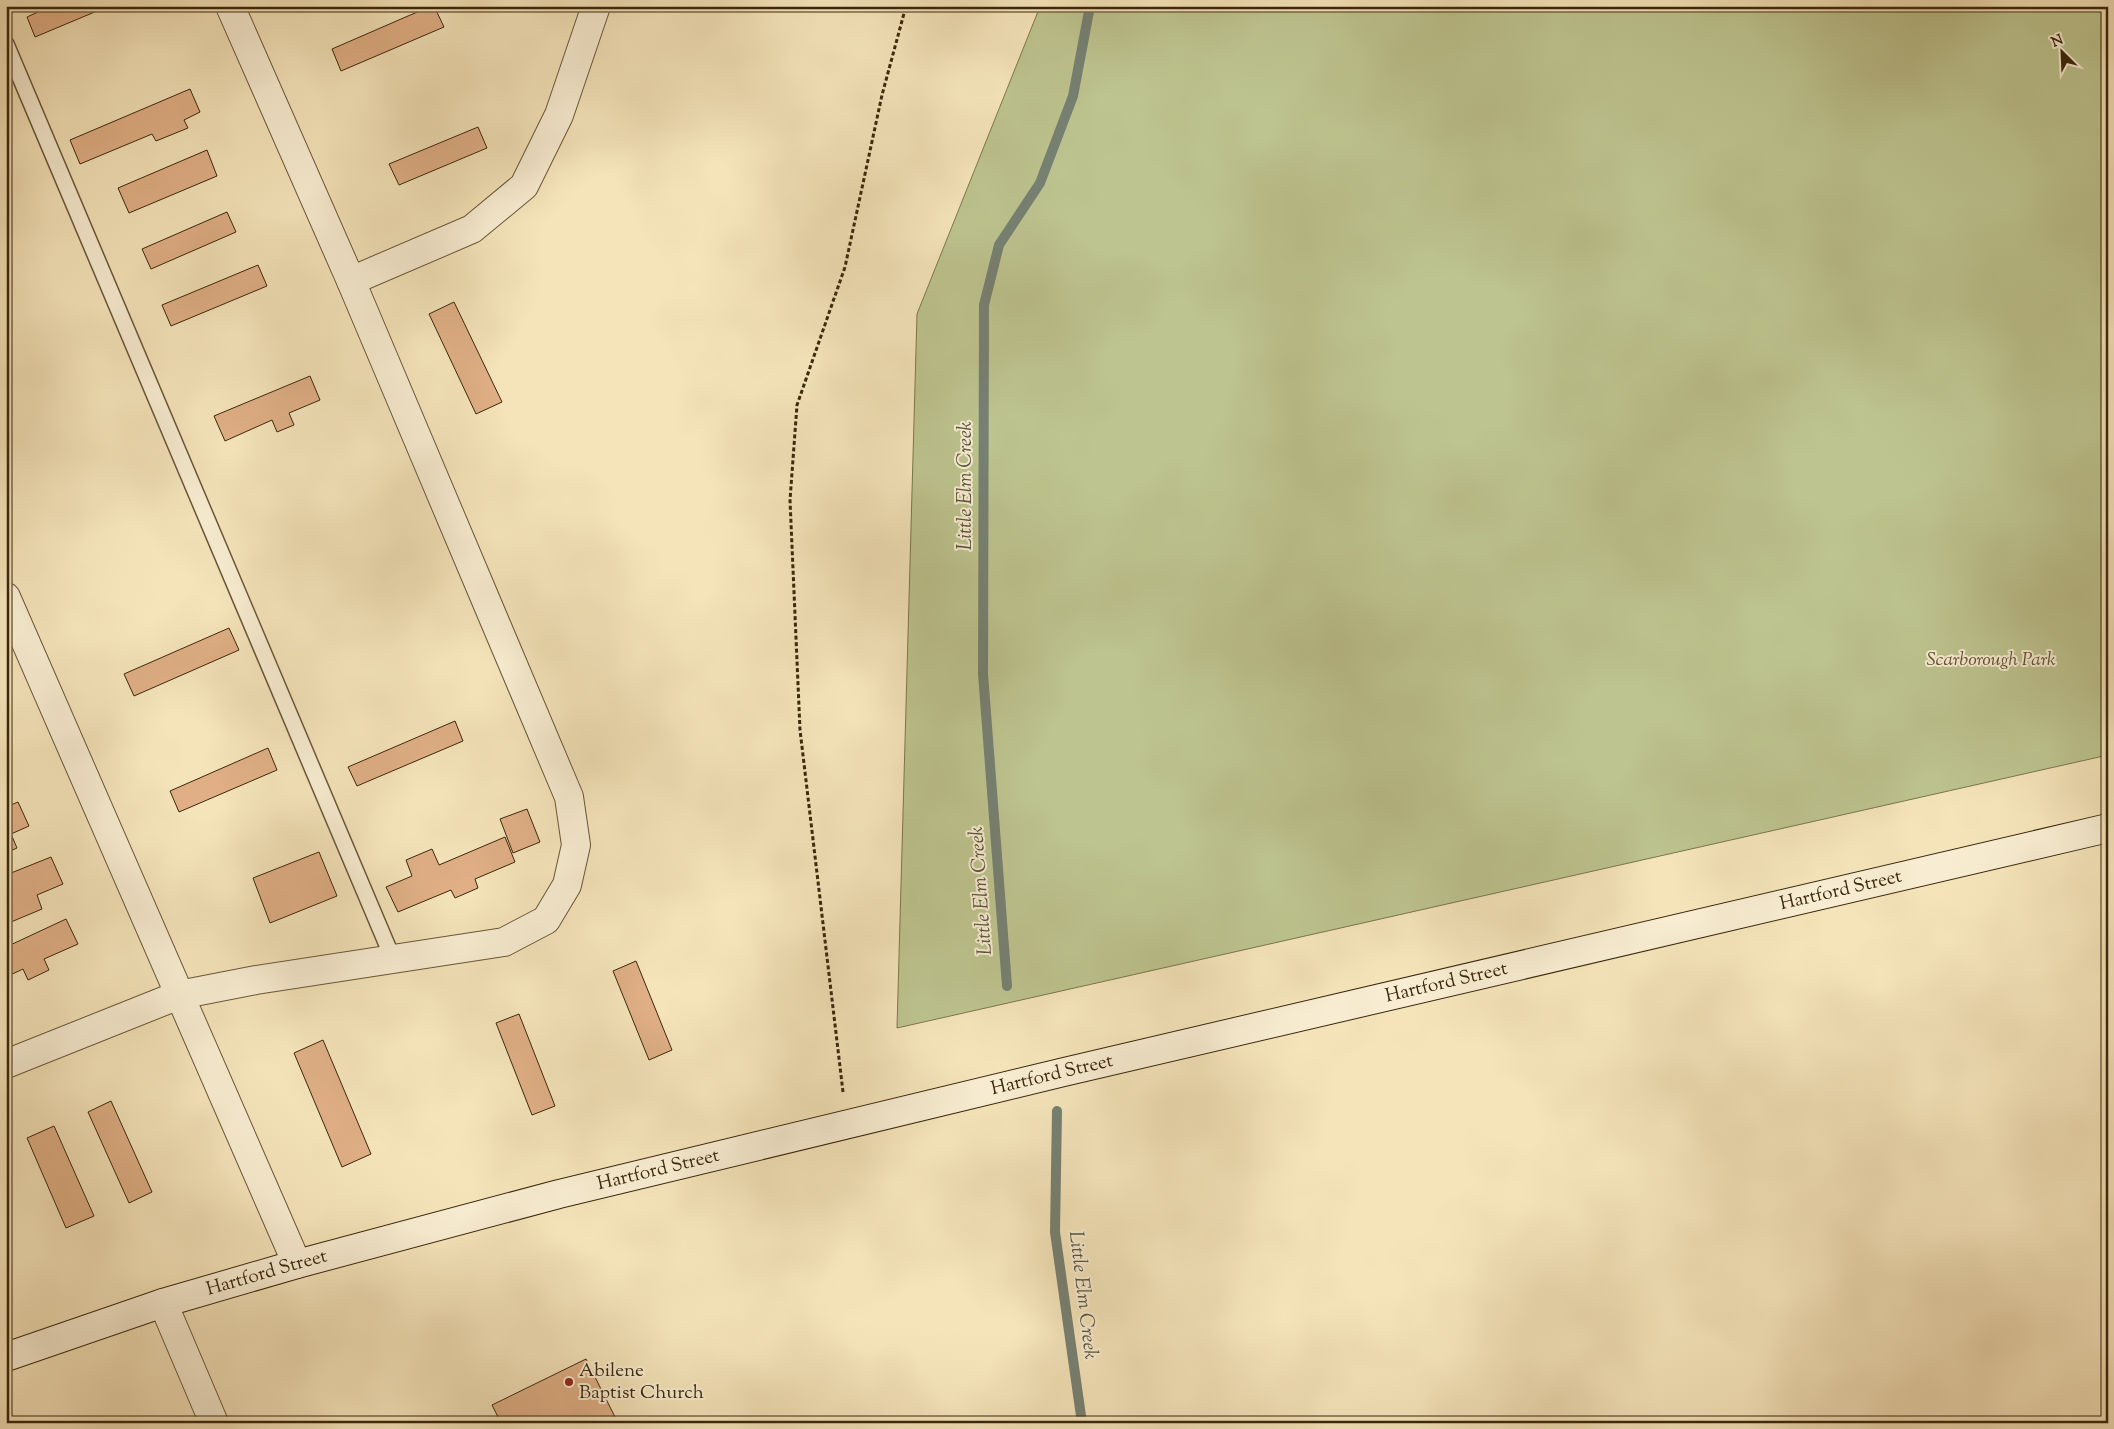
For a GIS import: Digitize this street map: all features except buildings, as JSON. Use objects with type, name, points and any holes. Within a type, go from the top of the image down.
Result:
[{"type":"street","points":[[6,1064],[179,995],[256,980],[504,942],[546,920],[567,885],[576,846],[569,797],[351,281],[230,6]]},
{"type":"street","points":[[351,281],[472,228],[524,186],[559,115],[596,6]]},
{"type":"street","points":[[6,597],[297,1264]]},
{"type":"street","name":"Hartford Street","points":[[6,1357],[163,1303],[297,1264],[559,1194],[847,1124],[2108,828]]},
{"type":"street","points":[[163,1303],[214,1423]]},
{"type":"lane","points":[[6,44],[393,959]]},
{"type":"path","points":[[847,1124],[800,730],[790,500],[796,405],[845,267],[882,95],[906,6]]},
{"type":"green space","name":"Scarborough Park","points":[[1038,6],[2108,6],[2108,755],[897,1028],[917,314],[1039,9]]},
{"type":"waterway","name":"Little Elm Creek","points":[[1007,986],[983,674],[984,305],[999,245],[1040,183],[1073,96],[1090,6]]},
{"type":"waterway","name":"Little Elm Creek","points":[[1057,1111],[1055,1232],[1082,1423]]},
{"type":"place","name":"Abilene Baptist Church","points":[[569,1382]]}]
